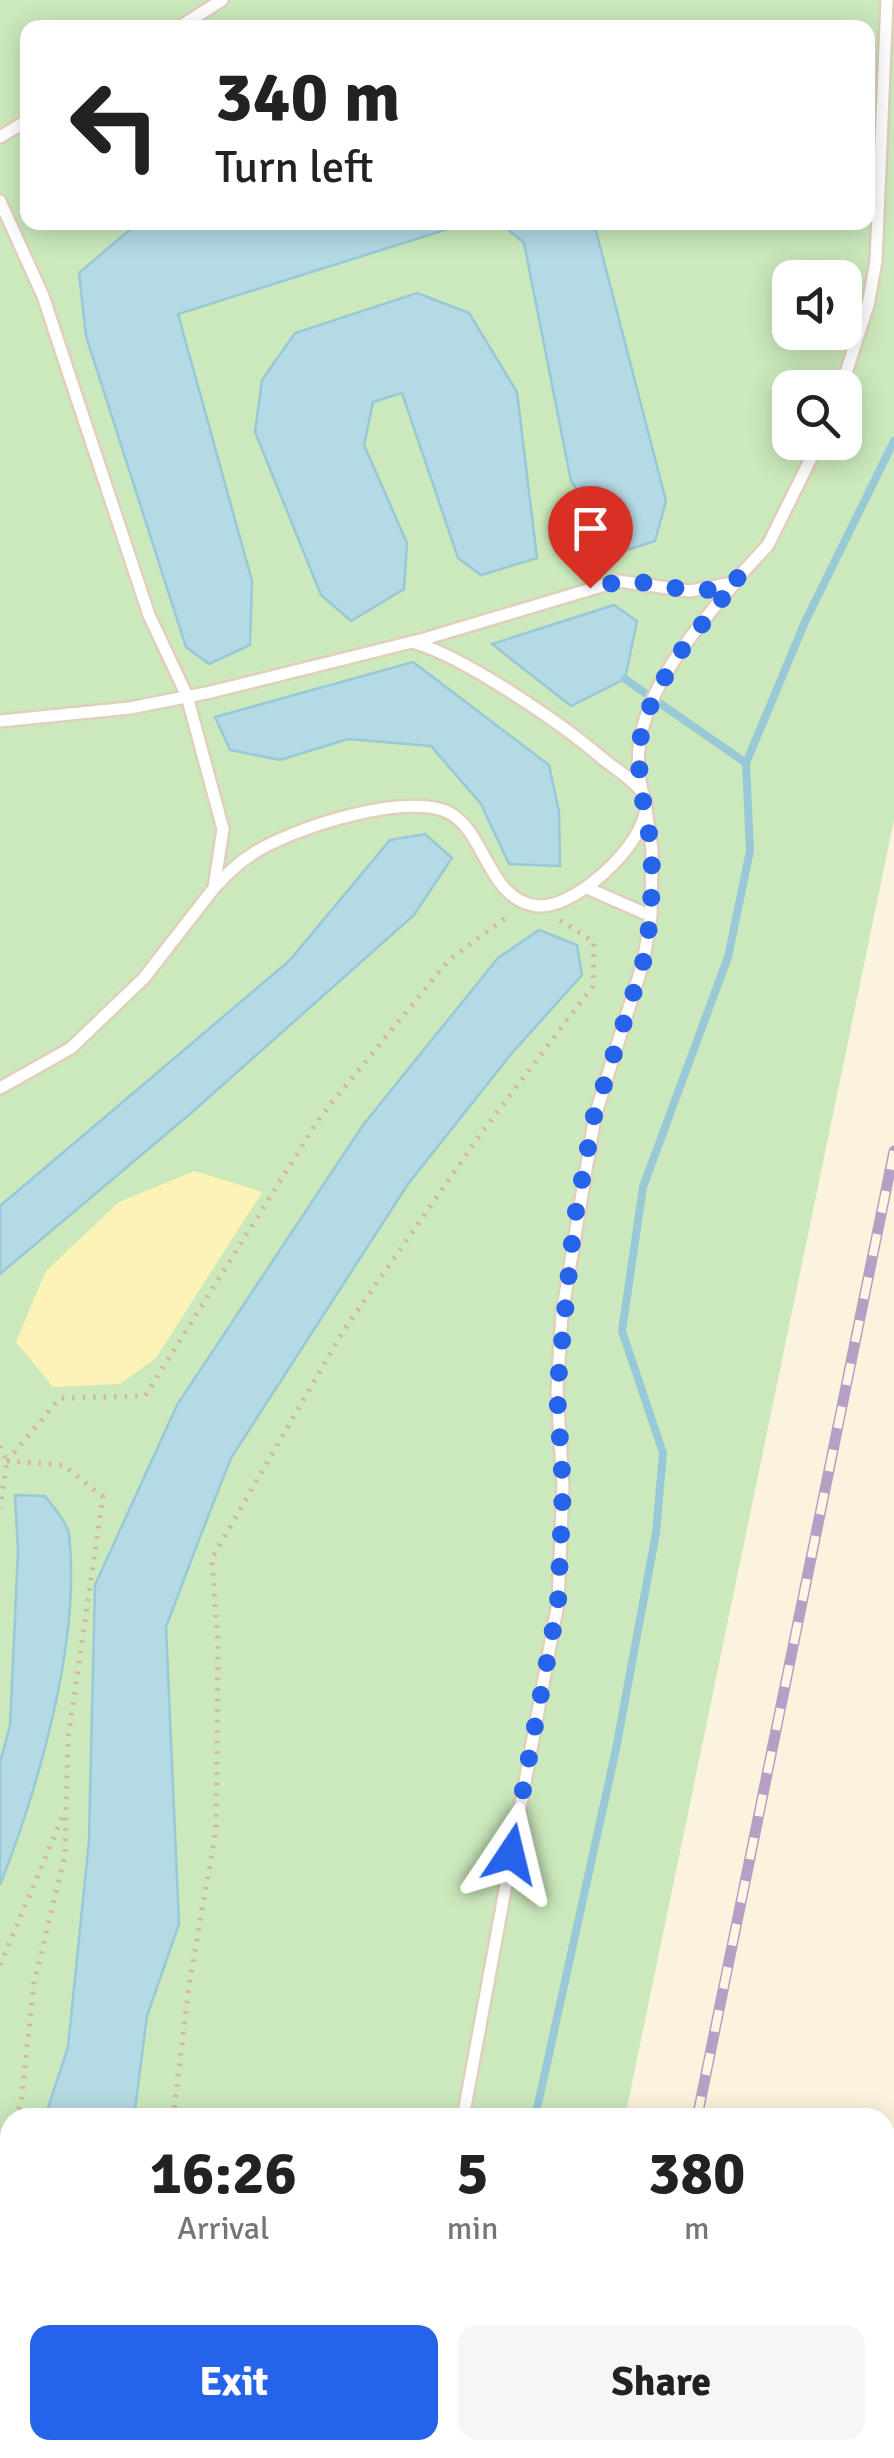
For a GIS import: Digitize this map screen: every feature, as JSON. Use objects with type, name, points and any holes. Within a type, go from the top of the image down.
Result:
[{"type":"lane","points":[[191,20],[222,0]]},
{"type":"lane","points":[[848,370],[868,306],[876,261],[887,0]]},
{"type":"lane","points":[[0,201],[43,296],[143,596],[187,696],[223,829],[214,888]]},
{"type":"lane","points":[[465,2108],[558,1603],[563,1487],[557,1392],[574,1222],[594,1116],[643,963],[651,916],[652,850],[638,756],[647,716],[662,682],[678,655],[768,545],[810,460]]},
{"type":"lane","points":[[0,721],[130,708],[187,696],[409,642],[618,582],[690,592],[712,589],[740,576]]},
{"type":"lane","points":[[409,642],[446,656],[591,748],[643,793]]},
{"type":"lane","points":[[0,1088],[96,1028],[144,978],[229,871],[267,845],[310,828],[421,803],[455,816],[486,864],[513,896],[526,903],[549,905],[587,888],[620,858],[646,810]]},
{"type":"lane","points":[[587,888],[651,916]]},
{"type":"path","points":[[0,1508],[7,1461],[60,1398],[145,1396],[321,1116],[448,960],[526,903],[594,942],[593,986],[482,1132],[342,1334],[212,1558],[218,1646],[216,1830],[190,1978],[174,2108]]},
{"type":"path","points":[[0,1446],[7,1461]]},
{"type":"path","points":[[7,1461],[63,1465],[103,1498],[78,1652],[65,1855],[34,1983],[19,2108]]},
{"type":"path","points":[[0,1965],[66,1808]]},
{"type":"green space","points":[[0,0],[894,0],[894,820],[627,2108],[0,2108]]},
{"type":"sand","points":[[195,1171],[262,1192],[156,1358],[120,1384],[53,1387],[16,1342],[46,1271],[119,1202]]},
{"type":"water","points":[[130,230],[445,230],[178,314],[252,581],[250,645],[209,664],[186,647],[86,336],[79,273]]},
{"type":"water","points":[[508,230],[596,230],[666,501],[655,541],[621,552],[571,481],[524,243]]},
{"type":"water","points":[[417,293],[469,313],[517,392],[537,558],[481,575],[458,558],[402,393],[373,402],[364,445],[407,543],[404,589],[351,621],[321,595],[255,432],[262,380],[295,333]]},
{"type":"water","points":[[614,605],[637,621],[625,679],[571,706],[492,644]]},
{"type":"water","points":[[413,662],[549,765],[559,812],[560,866],[509,864],[481,804],[431,746],[348,739],[280,760],[230,750],[215,717]]},
{"type":"water","points":[[425,834],[452,858],[414,915],[190,1114],[0,1274],[0,1206],[289,961],[390,840]]},
{"type":"water","points":[[539,930],[577,945],[582,975],[512,1053],[408,1184],[231,1458],[166,1627],[179,1924],[147,2016],[135,2108],[48,2108],[68,2047],[89,1841],[95,1585],[177,1405],[363,1125],[498,958]]},
{"type":"water","points":[[15,1495],[45,1496],[66,1525],[71,1576],[69,1620],[54,1712],[29,1803],[0,1885],[0,1762],[10,1726],[18,1551]]},
{"type":"waterway","points":[[537,2108],[616,1749],[656,1533],[663,1453],[622,1331],[643,1187],[728,957],[750,851],[746,763],[805,622],[894,441]]},
{"type":"waterway","points":[[625,679],[746,763]]},
{"type":"railway","points":[[699,2108],[894,1151]]},
{"type":"route","points":[[511,1854],[558,1603],[563,1487],[557,1392],[574,1222],[594,1116],[643,963],[651,916],[652,850],[639,779],[641,732],[654,696],[678,655],[740,576],[712,589],[690,592],[642,582],[590,588]]}]
